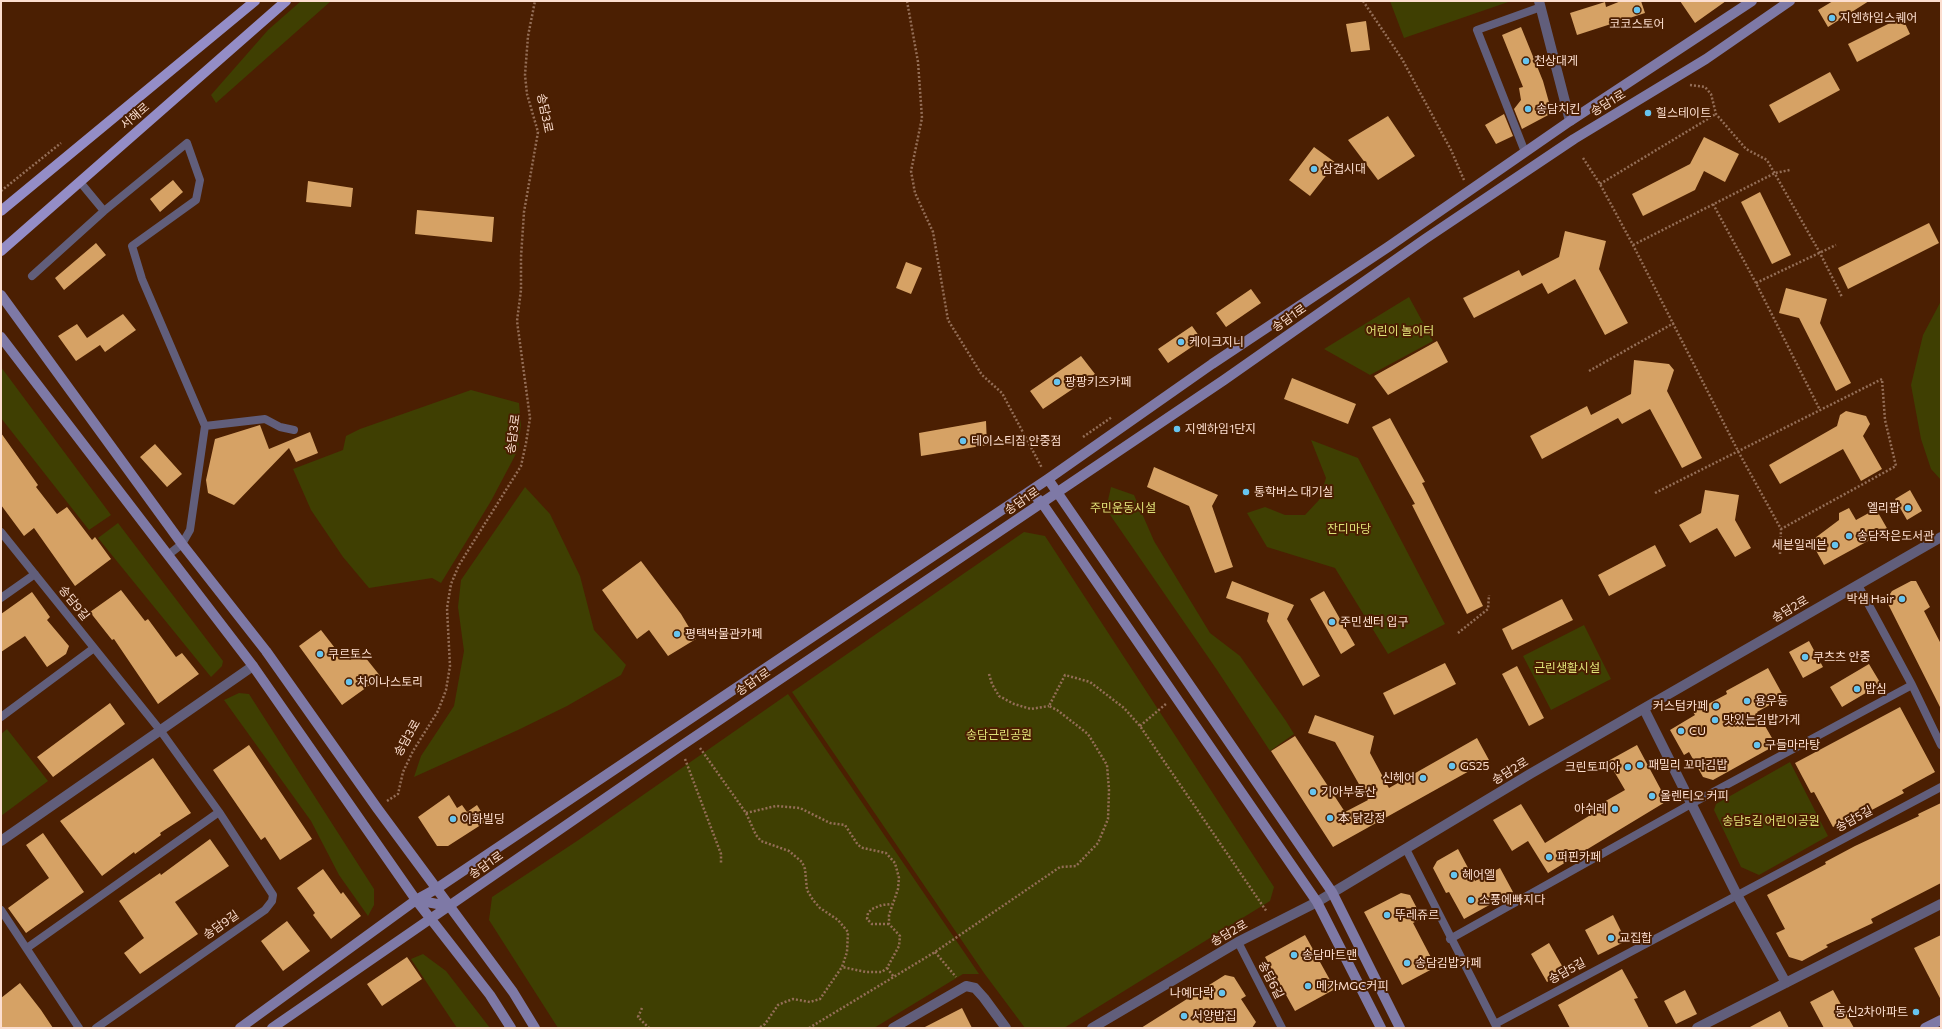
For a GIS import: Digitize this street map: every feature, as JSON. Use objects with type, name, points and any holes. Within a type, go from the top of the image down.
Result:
[{"type":"main road","name":"서해로","points":[[1,211],[255,1]]},
{"type":"main road","name":"서해로","points":[[1,251],[286,1]]},
{"type":"main road","name":"송담1로","points":[[240,1028],[416,900],[436,889],[1048,479],[1212,364],[1470,191],[1570,121],[1752,1]]},
{"type":"main road","name":"송담1로","points":[[272,1028],[678,748],[1224,380],[1424,239],[1574,139],[1706,58],[1790,1]]},
{"type":"main road","points":[[1,294],[182,544],[266,651],[377,808],[513,992],[535,1028]]},
{"type":"main road","points":[[1,337],[253,666],[416,900],[490,995],[511,1028]]},
{"type":"main road","points":[[1048,479],[1332,892],[1400,1028]]},
{"type":"main road","points":[[1030,491],[1042,503],[1317,902],[1381,1028]]},
{"type":"main road","points":[[416,900],[448,906]]},
{"type":"main road","points":[[1925,1028],[1941,1020]]},
{"type":"street","points":[[1540,4],[1570,121]]},
{"type":"street","name":"송담2로","points":[[1092,1028],[1238,942],[1317,902],[1644,709],[1941,538]]},
{"type":"street","points":[[1,841],[253,666]]},
{"type":"street","points":[[1644,709],[1737,895],[1786,983]]},
{"type":"street","points":[[1697,1028],[1941,904]]},
{"type":"street","points":[[893,1028],[966,986],[975,988],[1006,1028]]},
{"type":"lane","points":[[1525,152],[1477,30],[1540,4]]},
{"type":"lane","points":[[32,276],[104,212],[187,143],[200,180],[196,200],[132,246],[142,279],[205,426],[190,530],[182,544],[168,555]]},
{"type":"lane","points":[[80,182],[104,212]]},
{"type":"lane","points":[[205,426],[265,419],[280,427],[294,430]]},
{"type":"lane","name":"송담9길","points":[[1,532],[160,730],[219,812],[273,895],[272,901],[264,910],[96,1028]]},
{"type":"lane","points":[[1,598],[35,574]]},
{"type":"lane","points":[[1858,585],[1912,685],[1941,745]]},
{"type":"lane","points":[[1,717],[94,648]]},
{"type":"lane","points":[[1450,939],[1691,804],[1912,685]]},
{"type":"lane","name":"송담5길","points":[[1406,849],[1450,939],[1496,1026],[1737,895],[1941,788]]},
{"type":"lane","points":[[27,948],[219,812]]},
{"type":"lane","points":[[1,910],[79,1028]]},
{"type":"lane","name":"송담6길","points":[[1238,942],[1282,1028]]},
{"type":"path","name":"송담3로","points":[[377,808],[398,794],[403,772],[412,751],[438,711],[446,690],[450,666],[447,608],[451,584],[459,565],[521,466],[526,444],[530,418],[517,321],[521,290],[520,257],[524,212],[538,132],[527,94],[525,75],[528,36],[535,1]]},
{"type":"path","points":[[907,1],[918,62],[922,118],[911,171],[915,193],[933,232],[948,320],[982,375],[1002,393],[1048,479]]},
{"type":"path","points":[[1363,1],[1402,59],[1451,150],[1470,191]]},
{"type":"path","points":[[1690,85],[1705,88],[1711,94],[1716,114],[1746,149],[1767,160],[1820,253],[1842,297]]},
{"type":"path","points":[[1600,184],[1716,114]]},
{"type":"path","points":[[1583,158],[1600,184],[1633,245],[1674,323],[1738,452],[1781,529],[1780,554]]},
{"type":"path","points":[[1633,245],[1774,173],[1790,170]]},
{"type":"path","points":[[1713,204],[1756,284],[1820,410]]},
{"type":"path","points":[[1756,284],[1836,245]]},
{"type":"path","points":[[1588,371],[1674,323]]},
{"type":"path","points":[[1655,493],[1882,379],[1884,420],[1896,466],[1781,529]]},
{"type":"path","points":[[1458,633],[1488,609],[1489,596]]},
{"type":"path","points":[[809,1028],[935,952],[1060,867],[1076,866],[1098,843],[1108,819],[1109,790],[1107,765],[1088,734],[1057,710],[1049,706],[1031,709],[1014,704],[999,696],[992,684],[989,674]]},
{"type":"path","points":[[1049,706],[1065,675],[1090,682],[1124,708],[1140,726],[1267,912]]},
{"type":"path","points":[[1140,726],[1167,702]]},
{"type":"path","points":[[678,748],[684,757],[721,854],[721,863]]},
{"type":"path","points":[[700,748],[746,814],[756,835],[761,841],[790,851],[802,862],[805,869],[807,890],[813,900],[820,908],[838,920],[848,932],[847,952],[842,967],[818,1000],[810,1002],[793,999],[778,1005],[765,1024],[759,1028]]},
{"type":"path","points":[[746,814],[776,806],[789,806],[810,812],[830,823],[845,825],[858,845],[886,853],[895,863],[899,878],[898,889],[889,914],[889,924],[900,936],[899,946],[887,968],[882,972],[866,972],[842,967]]},
{"type":"path","points":[[889,924],[872,924],[867,919],[868,913],[876,907],[892,904]]},
{"type":"path","points":[[935,952],[959,981]]},
{"type":"path","points":[[887,968],[894,977]]},
{"type":"path","points":[[642,1008],[638,1017],[649,1028]]},
{"type":"green space","points":[[301,1],[331,1],[216,103],[211,95],[268,30]]},
{"type":"green space","points":[[1390,1],[1511,1],[1404,38]]},
{"type":"green space","name":"어린이 놀이터","points":[[1409,297],[1433,341],[1370,375],[1324,349]]},
{"type":"green space","points":[[1941,301],[1941,480],[1931,469],[1921,439],[1911,385],[1923,335]]},
{"type":"green space","points":[[1,367],[111,515],[89,530],[1,418]]},
{"type":"green space","points":[[471,390],[519,403],[521,424],[518,450],[491,501],[441,583],[432,578],[369,588],[343,557],[311,510],[293,469],[343,450],[346,436],[360,429]]},
{"type":"green space","name":"잔디마당","points":[[1311,440],[1358,458],[1445,624],[1388,654],[1335,568],[1267,547],[1247,513],[1265,507],[1285,515],[1305,515],[1319,500],[1326,478]]},
{"type":"green space","points":[[525,487],[550,514],[580,576],[594,630],[626,665],[621,675],[567,706],[414,777],[421,756],[454,706],[464,651],[458,607],[461,580]]},
{"type":"green space","name":"주민운동시설","points":[[1111,487],[1134,495],[1154,541],[1210,633],[1240,656],[1294,734],[1270,751],[1217,670],[1106,509]]},
{"type":"green space","points":[[118,523],[223,661],[222,666],[211,677],[98,538]]},
{"type":"green space","name":"송담근린공원","points":[[1024,532],[1045,536],[1274,887],[1270,901],[1064,1028],[1025,1028],[984,973],[792,692]]},
{"type":"green space","name":"근린생활시설","points":[[1584,625],[1611,679],[1551,710],[1523,656]]},
{"type":"green space","points":[[239,693],[249,694],[374,889],[374,905],[368,916],[339,875],[311,821],[224,700]]},
{"type":"green space","points":[[788,694],[979,974],[963,974],[874,1028],[558,1028],[489,920],[492,897],[577,841]]},
{"type":"green space","points":[[7,729],[48,781],[1,816],[1,734]]},
{"type":"green space","name":"송담5길 어린이공원","points":[[1790,762],[1828,836],[1759,875],[1741,867],[1714,810],[1716,804]]},
{"type":"green space","points":[[423,954],[446,971],[490,1028],[457,1028],[411,959]]},
{"type":"building","points":[[1621,1],[1641,1],[1645,13],[1577,35],[1570,13],[1605,2],[1606,7]]},
{"type":"building","points":[[1680,1],[1726,1],[1695,23]]},
{"type":"building","name":"지엔하임스퀘어","points":[[1833,1],[1869,1],[1828,27],[1818,10]]},
{"type":"building","points":[[1902,17],[1910,34],[1857,62],[1848,44]]},
{"type":"building","points":[[1366,21],[1370,50],[1351,52],[1346,24]]},
{"type":"building","points":[[1521,27],[1543,81],[1552,113],[1522,129],[1514,109],[1521,100],[1519,88],[1523,87],[1502,35]]},
{"type":"building","points":[[1830,72],[1840,90],[1779,123],[1769,105]]},
{"type":"building","points":[[1504,114],[1513,136],[1496,144],[1485,125]]},
{"type":"building","points":[[1388,116],[1415,156],[1378,180],[1348,140]]},
{"type":"building","points":[[1704,137],[1739,154],[1725,182],[1704,171],[1695,190],[1643,216],[1632,194],[1690,164]]},
{"type":"building","points":[[1314,147],[1336,163],[1310,196],[1289,180]]},
{"type":"building","points":[[173,180],[183,192],[160,212],[150,199]]},
{"type":"building","points":[[308,181],[353,188],[351,207],[306,202]]},
{"type":"building","points":[[1760,192],[1791,255],[1772,264],[1741,202]]},
{"type":"building","points":[[417,210],[494,217],[492,242],[415,234]]},
{"type":"building","points":[[1929,223],[1939,243],[1848,289],[1838,268]]},
{"type":"building","points":[[1565,231],[1606,241],[1599,269],[1628,323],[1605,335],[1575,279],[1548,294],[1542,283],[1474,318],[1463,298],[1519,270],[1522,276],[1559,257]]},
{"type":"building","points":[[96,243],[106,255],[64,290],[55,278]]},
{"type":"building","points":[[906,262],[922,268],[911,294],[896,288]]},
{"type":"building","points":[[1786,288],[1827,299],[1820,323],[1851,383],[1836,391],[1799,318],[1779,313]]},
{"type":"building","points":[[1251,289],[1261,303],[1226,327],[1216,313]]},
{"type":"building","points":[[123,314],[136,330],[105,352],[100,345],[76,361],[58,336],[77,324],[87,338]]},
{"type":"building","points":[[1192,326],[1202,340],[1168,363],[1158,349]]},
{"type":"building","points":[[1437,341],[1448,362],[1388,395],[1374,376]]},
{"type":"building","points":[[1081,356],[1095,374],[1043,409],[1030,391]]},
{"type":"building","points":[[1634,360],[1669,364],[1674,370],[1667,391],[1702,458],[1682,468],[1650,409],[1622,424],[1618,418],[1542,459],[1530,436],[1587,406],[1591,415],[1631,394]]},
{"type":"building","points":[[1292,378],[1356,404],[1348,424],[1284,399]]},
{"type":"building","points":[[1846,411],[1866,416],[1870,424],[1863,436],[1882,469],[1861,481],[1843,449],[1780,484],[1769,465],[1837,426],[1840,415]]},
{"type":"building","points":[[1390,418],[1425,482],[1422,483],[1483,606],[1467,614],[1412,505],[1415,504],[1372,427]]},
{"type":"building","points":[[986,421],[987,445],[921,456],[919,433]]},
{"type":"building","points":[[260,425],[269,449],[310,432],[318,453],[296,462],[289,448],[234,505],[208,493],[206,480],[215,439]]},
{"type":"building","points":[[1,433],[38,485],[36,487],[57,514],[67,507],[92,540],[95,537],[111,559],[75,586],[34,528],[24,536],[1,505]]},
{"type":"building","points":[[155,444],[182,474],[167,487],[140,457]]},
{"type":"building","points":[[1154,467],[1218,495],[1212,506],[1233,567],[1215,573],[1189,506],[1147,487]]},
{"type":"building","points":[[1705,490],[1739,495],[1735,520],[1751,548],[1735,557],[1717,528],[1690,543],[1679,525],[1701,513]]},
{"type":"building","points":[[1910,490],[1922,511],[1907,520],[1895,499]]},
{"type":"building","points":[[1849,508],[1856,520],[1876,509],[1888,530],[1824,565],[1813,545],[1815,538],[1839,520],[1839,513]]},
{"type":"building","points":[[1655,545],[1666,566],[1609,596],[1598,575]]},
{"type":"building","points":[[641,561],[681,614],[696,639],[668,656],[649,630],[637,639],[602,590]]},
{"type":"building","points":[[1232,581],[1294,605],[1287,619],[1320,676],[1303,686],[1267,621],[1269,613],[1226,598]]},
{"type":"building","points":[[1911,581],[1916,581],[1930,607],[1924,611],[1941,644],[1941,709],[1886,600],[1892,591]]},
{"type":"building","points":[[121,590],[145,621],[148,619],[176,657],[182,653],[199,674],[158,704],[114,639],[112,640],[90,612]]},
{"type":"building","name":"주민센터 입구","points":[[1324,591],[1355,645],[1341,654],[1310,599]]},
{"type":"building","points":[[32,592],[50,617],[47,620],[69,646],[66,654],[47,667],[25,636],[1,652],[1,614]]},
{"type":"building","points":[[1562,599],[1573,620],[1512,650],[1502,629]]},
{"type":"building","points":[[321,630],[338,652],[343,649],[350,660],[361,652],[381,677],[342,705],[299,646]]},
{"type":"building","points":[[1809,641],[1823,667],[1803,678],[1789,652]]},
{"type":"building","points":[[1445,663],[1456,684],[1394,715],[1383,693]]},
{"type":"building","points":[[1869,664],[1881,684],[1842,707],[1830,687]]},
{"type":"building","points":[[1517,666],[1544,718],[1529,726],[1502,674]]},
{"type":"building","points":[[1768,668],[1784,697],[1757,712],[1776,745],[1713,780],[1703,777],[1689,752],[1684,755],[1670,730],[1695,715],[1693,712],[1727,694],[1726,691]]},
{"type":"building","points":[[110,703],[125,724],[53,777],[37,757]]},
{"type":"building","points":[[1900,707],[1935,772],[1902,790],[1904,793],[1868,812],[1867,809],[1833,827],[1814,792],[1811,793],[1795,763]]},
{"type":"building","points":[[1315,715],[1374,736],[1370,753],[1389,788],[1477,738],[1489,760],[1333,847],[1271,751],[1295,736],[1345,812],[1368,800],[1335,742],[1308,733]]},
{"type":"building","points":[[249,745],[312,839],[280,860],[265,837],[261,840],[213,770]]},
{"type":"building","points":[[1637,745],[1667,801],[1548,873],[1528,841],[1512,851],[1493,820],[1521,804],[1545,843],[1597,811],[1595,807],[1625,790],[1608,761]]},
{"type":"building","points":[[153,758],[191,813],[160,833],[161,835],[135,854],[134,852],[102,876],[60,821]]},
{"type":"building","name":"이화빌딩","points":[[449,795],[457,808],[462,805],[467,812],[477,805],[487,821],[448,846],[437,846],[418,817]]},
{"type":"building","points":[[1941,803],[1941,883],[1871,919],[1873,923],[1826,945],[1828,947],[1802,961],[1789,957],[1776,933],[1785,929],[1767,895],[1826,864],[1825,862],[1855,846],[1919,816],[1918,814]]},
{"type":"building","points":[[43,833],[84,892],[26,933],[8,908],[49,878],[26,845]]},
{"type":"building","points":[[210,839],[229,866],[175,902],[198,934],[140,974],[124,953],[144,938],[119,901],[160,873],[161,875]]},
{"type":"building","points":[[1458,849],[1475,881],[1500,868],[1513,892],[1464,919],[1449,892],[1446,893],[1433,868],[1437,861]]},
{"type":"building","points":[[323,869],[341,894],[343,892],[361,916],[331,939],[313,915],[315,913],[297,888]]},
{"type":"building","points":[[1401,893],[1410,895],[1422,918],[1413,923],[1436,967],[1402,985],[1364,912]]},
{"type":"building","points":[[1613,915],[1626,941],[1598,955],[1585,930]]},
{"type":"building","points":[[287,921],[310,951],[283,971],[261,941]]},
{"type":"building","points":[[1305,935],[1335,989],[1295,1011],[1265,957]]},
{"type":"building","points":[[1941,935],[1941,1000],[1914,948]]},
{"type":"building","points":[[1549,943],[1565,971],[1547,982],[1531,954]]},
{"type":"building","points":[[407,957],[422,979],[382,1006],[367,984]]},
{"type":"building","points":[[1622,969],[1638,998],[1634,999],[1649,1028],[1570,1028],[1558,1005]]},
{"type":"building","points":[[1225,975],[1234,977],[1246,996],[1241,999],[1256,1022],[1252,1028],[1141,1028]]},
{"type":"building","points":[[20,983],[53,1028],[1,1028],[1,998]]},
{"type":"building","points":[[1685,990],[1697,1014],[1676,1024],[1664,1001]]},
{"type":"building","points":[[1833,990],[1854,1028],[1824,1028],[1810,1002]]},
{"type":"building","points":[[962,1008],[972,1028],[923,1028]]},
{"type":"building","points":[[1780,1011],[1789,1028],[1748,1028]]},
{"type":"place","name":"코코스토어","points":[[1637,10]]},
{"type":"place","name":"지엔하임스퀘어","points":[[1832,18]]},
{"type":"place","name":"천상대게","points":[[1526,61]]},
{"type":"place","name":"송담치킨","points":[[1528,109]]},
{"type":"place","name":"힐스테이트","points":[[1648,113]]},
{"type":"place","name":"삼겹시대","points":[[1314,169]]},
{"type":"place","name":"케이크지니","points":[[1181,342]]},
{"type":"place","name":"팡팡키즈카페","points":[[1057,382]]},
{"type":"place","name":"지엔하임1단지","points":[[1177,429]]},
{"type":"place","name":"테이스티짐 안중점","points":[[963,441]]},
{"type":"place","name":"통학버스 대기실","points":[[1246,492]]},
{"type":"place","name":"엘리팝","points":[[1908,508]]},
{"type":"place","name":"송담작은도서관","points":[[1849,536]]},
{"type":"place","name":"세븐일레븐","points":[[1835,545]]},
{"type":"place","name":"박샘 Hair","points":[[1902,599]]},
{"type":"place","name":"주민센터 입구","points":[[1332,622]]},
{"type":"place","name":"평택박물관카페","points":[[677,634]]},
{"type":"place","name":"쿠르토스","points":[[320,654]]},
{"type":"place","name":"쿠츠츠 안중","points":[[1805,657]]},
{"type":"place","name":"차이나스토리","points":[[349,682]]},
{"type":"place","name":"밥심","points":[[1857,689]]},
{"type":"place","name":"용우동","points":[[1747,701]]},
{"type":"place","name":"커스텀카페","points":[[1716,706]]},
{"type":"place","name":"맛있는김밥가게","points":[[1715,720]]},
{"type":"place","name":"CU","points":[[1681,731]]},
{"type":"place","name":"구들마라탕","points":[[1757,745]]},
{"type":"place","name":"패밀리 꼬마김밥","points":[[1640,765]]},
{"type":"place","name":"GS25","points":[[1452,766]]},
{"type":"place","name":"크린토피아","points":[[1628,767]]},
{"type":"place","name":"신헤어","points":[[1423,778]]},
{"type":"place","name":"기아부동산","points":[[1313,792]]},
{"type":"place","name":"올렌티오 커피","points":[[1652,796]]},
{"type":"place","name":"아쉬레","points":[[1615,809]]},
{"type":"place","name":"本 닭강정","points":[[1330,818]]},
{"type":"place","name":"이화빌딩","points":[[453,819]]},
{"type":"place","name":"퍼핀카페","points":[[1549,857]]},
{"type":"place","name":"헤어엘","points":[[1454,875]]},
{"type":"place","name":"소풍에빠지다","points":[[1471,900]]},
{"type":"place","name":"뚜레쥬르","points":[[1387,915]]},
{"type":"place","name":"교집합","points":[[1611,938]]},
{"type":"place","name":"송담마트맨","points":[[1294,955]]},
{"type":"place","name":"송담김밥카페","points":[[1407,963]]},
{"type":"place","name":"메가MGC커피","points":[[1308,986]]},
{"type":"place","name":"나예다락","points":[[1222,993]]},
{"type":"place","name":"동신2차아파트","points":[[1916,1012]]},
{"type":"place","name":"서양밥집","points":[[1184,1016]]}]
